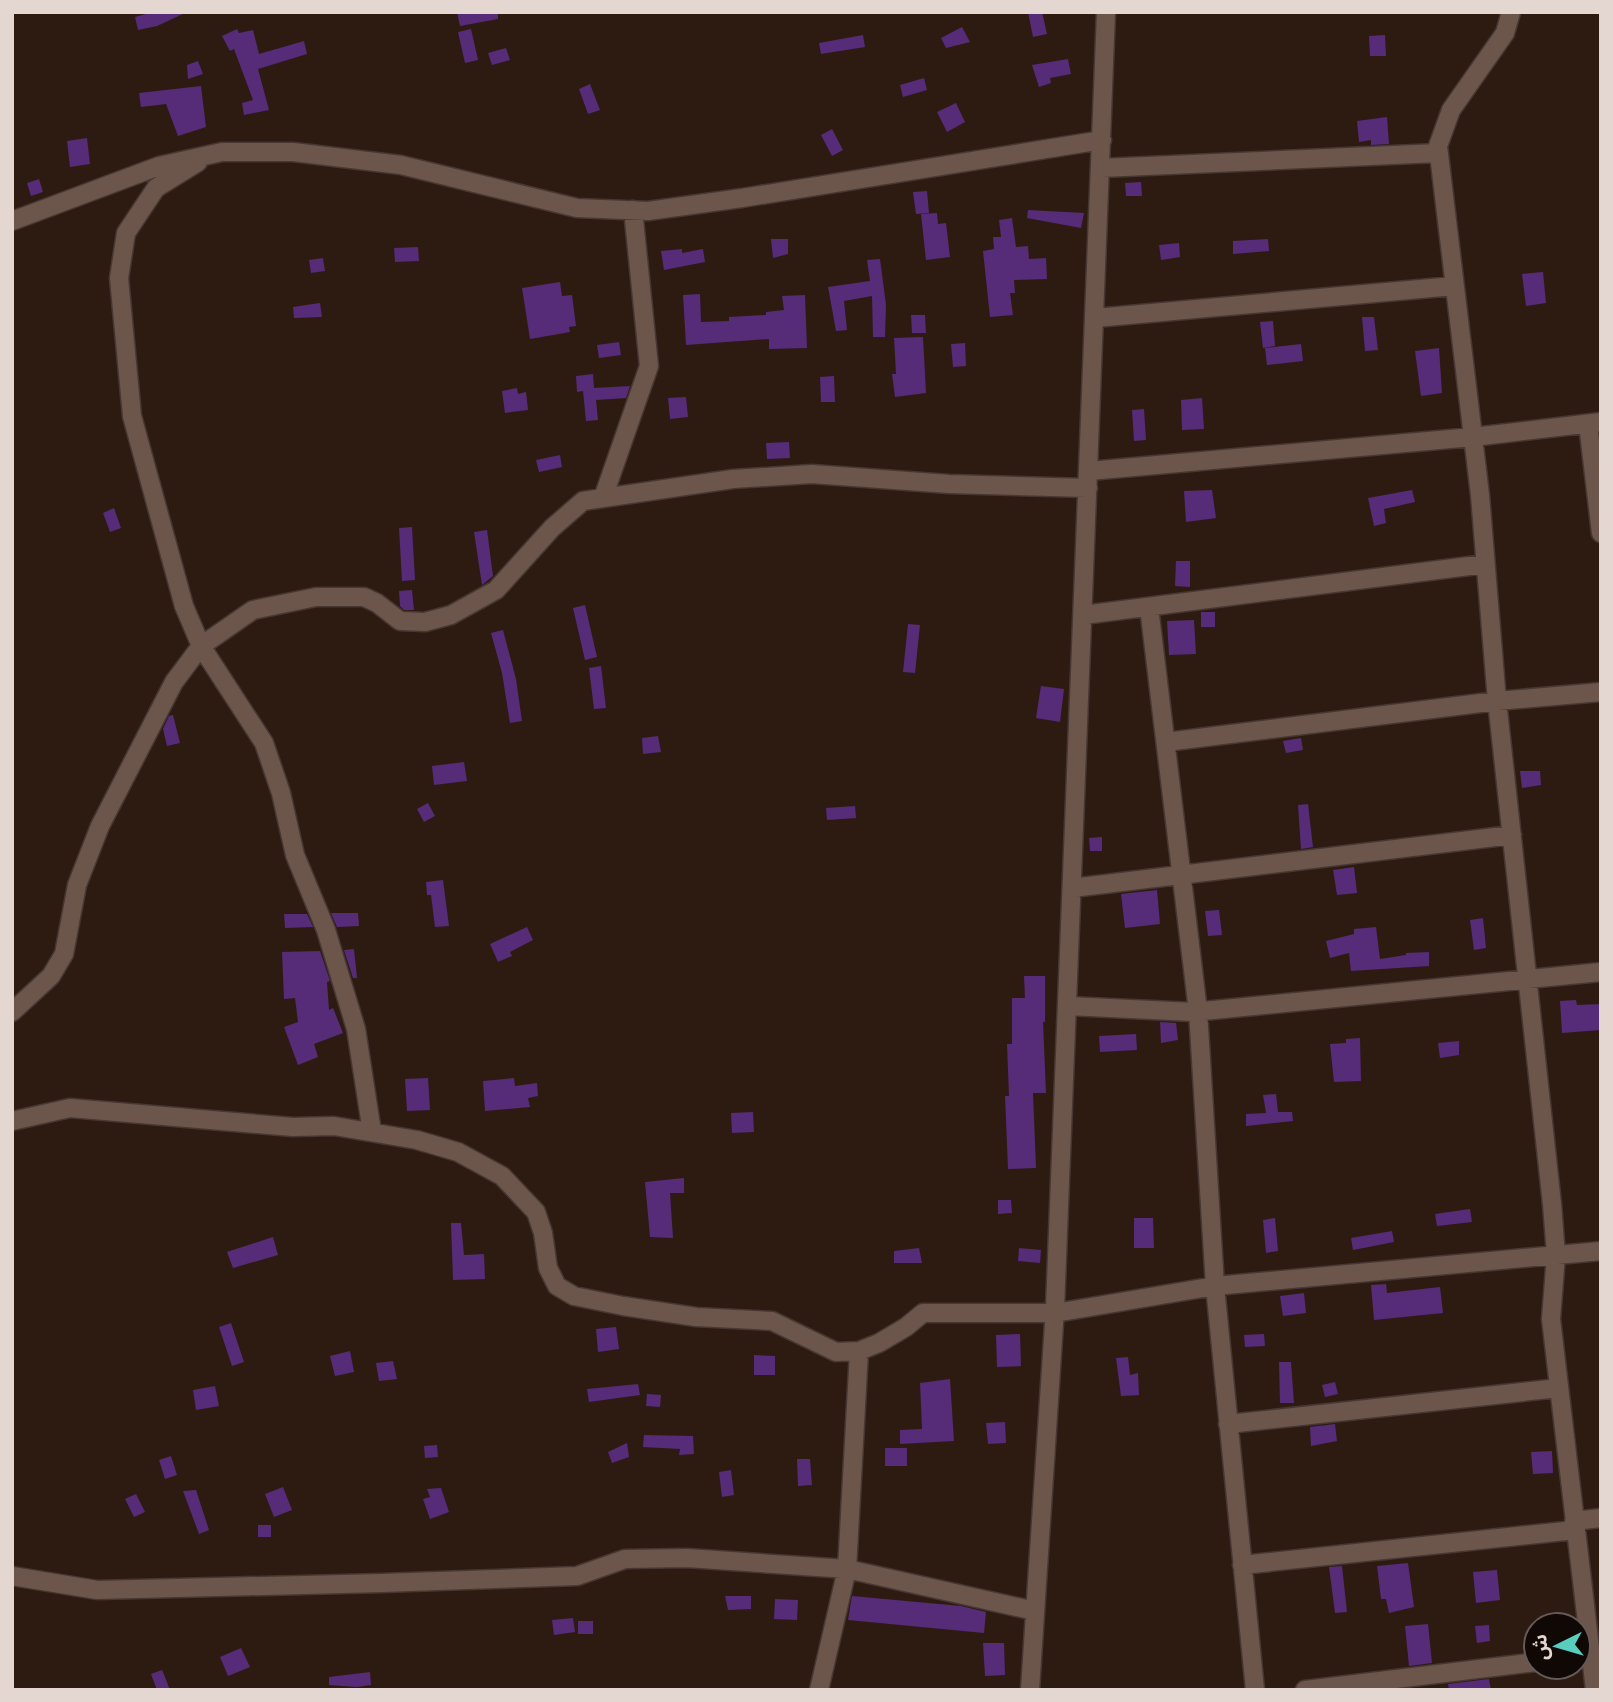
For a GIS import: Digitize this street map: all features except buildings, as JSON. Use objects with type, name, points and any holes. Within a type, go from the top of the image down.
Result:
[{"type":"street","points":[[1030,1690],[1055,1313],[1106,12]]},
{"type":"street","points":[[1511,12],[1505,33],[1451,110],[1438,153],[1473,437],[1497,701],[1552,1204],[1556,1255],[1551,1319],[1575,1526],[1581,1611]]},
{"type":"street","points":[[12,221],[159,166],[222,152],[293,152],[401,165],[577,208],[648,211],[1102,140]]},
{"type":"street","points":[[1101,168],[1438,153]]},
{"type":"street","points":[[209,155],[156,188],[126,233],[119,278],[132,416],[184,606],[201,646],[264,743],[281,793],[295,855],[326,930],[356,1029],[372,1132]]},
{"type":"street","points":[[603,498],[649,366],[632,210]]},
{"type":"street","points":[[1095,318],[1454,286]]},
{"type":"street","points":[[12,1012],[51,976],[64,954],[77,886],[100,826],[174,682],[201,646],[253,610],[316,597],[365,597],[400,621],[425,622],[451,615],[496,590],[552,528],[583,501],[733,479],[812,474],[949,484],[1089,480],[1594,423],[1601,533]]},
{"type":"street","points":[[1083,615],[1485,564]]},
{"type":"street","points":[[1149,607],[1198,1011],[1214,1286],[1255,1690]]},
{"type":"street","points":[[1166,742],[1497,701],[1601,692]]},
{"type":"street","points":[[1072,888],[1512,835]]},
{"type":"street","points":[[1068,1006],[1198,1011],[1601,972]]},
{"type":"street","points":[[12,1121],[70,1108],[293,1127],[334,1126],[417,1140],[458,1152],[502,1176],[536,1212],[543,1233],[548,1268],[556,1286],[574,1296],[696,1317],[772,1321],[836,1352],[859,1351],[879,1343],[923,1313],[1055,1313],[1214,1286],[1601,1251]]},
{"type":"street","points":[[819,1690],[847,1569],[859,1351]]},
{"type":"street","points":[[1228,1424],[1559,1388]]},
{"type":"street","points":[[1242,1565],[1575,1526],[1601,1518]]},
{"type":"street","points":[[12,1576],[97,1590],[578,1576],[625,1559],[687,1558],[847,1569],[1035,1611]]},
{"type":"street","points":[[1305,1690],[1522,1664]]}]
